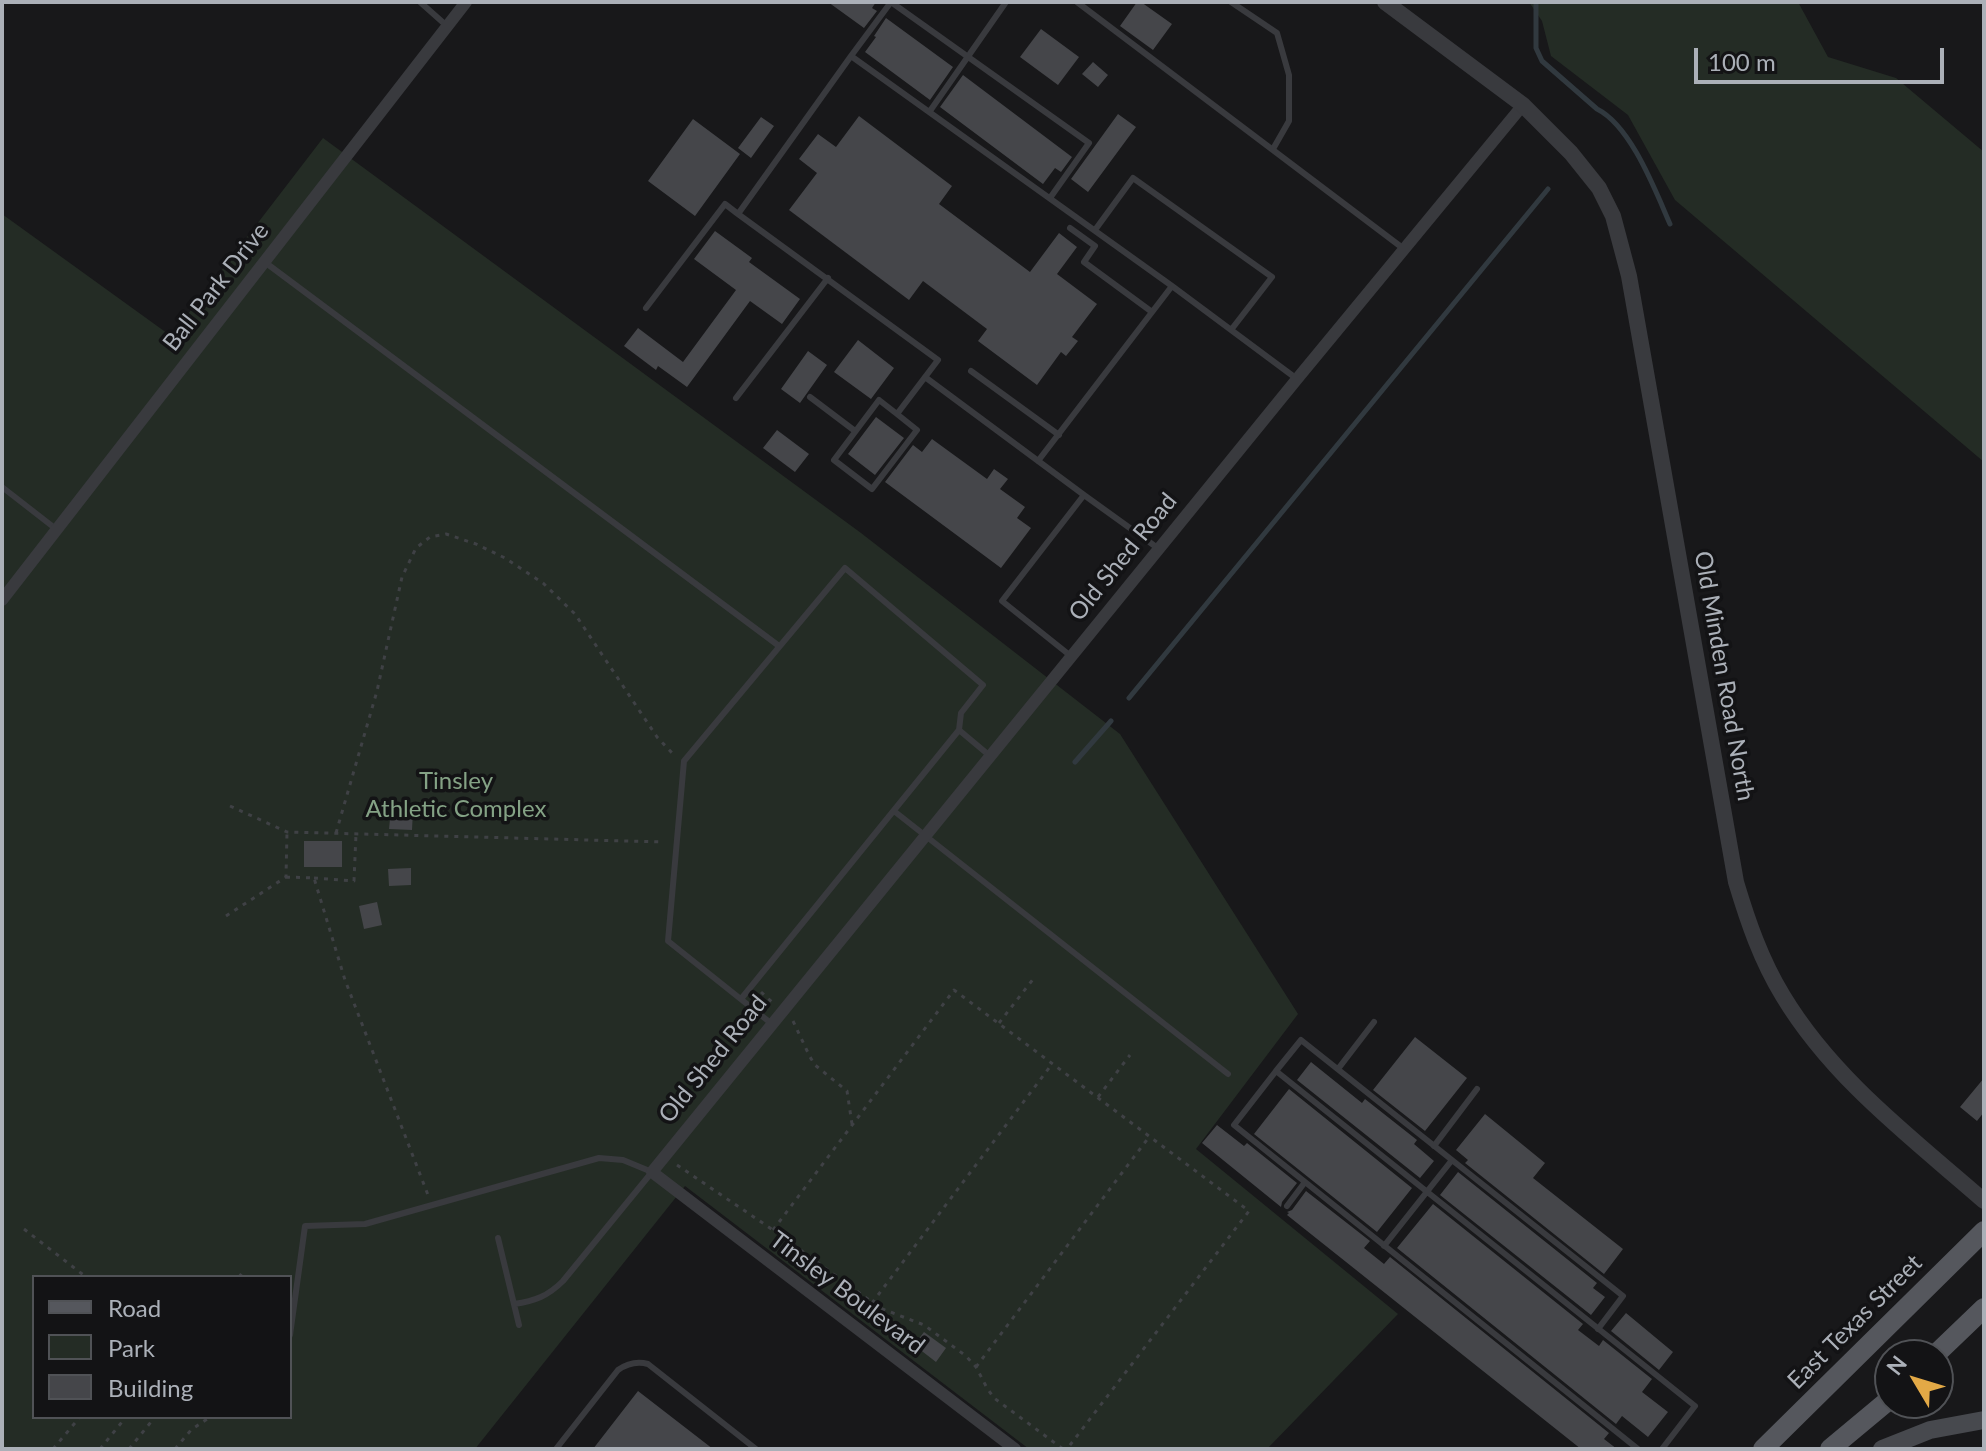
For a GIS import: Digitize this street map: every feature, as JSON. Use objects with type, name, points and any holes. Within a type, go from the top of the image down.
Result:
[{"type":"main road","name":"East Texas Street","points":[[1763,1449],[1984,1231]]},
{"type":"main road","points":[[1952,1339],[1984,1308]]},
{"type":"main road","points":[[1830,1449],[1874,1412]]},
{"type":"main road","points":[[1882,1449],[1930,1430],[1984,1420]]},
{"type":"street","name":"Ball Park Drive","points":[[2,600],[466,2]]},
{"type":"street","points":[[1385,2],[1523,105]]},
{"type":"street","name":"Old Shed Road","points":[[652,1172],[1523,105]]},
{"type":"street","name":"Old Minden Road North","points":[[1523,105],[1590,176],[1613,216],[1629,276],[1736,882],[1761,954],[1782,995],[1809,1035],[1845,1077],[1984,1201]]},
{"type":"street","name":"Tinsley Boulevard","points":[[652,1172],[1015,1449]]},
{"type":"lane","points":[[420,2],[447,26]]},
{"type":"lane","points":[[738,214],[891,2],[1089,143],[1050,198]]},
{"type":"lane","points":[[930,111],[1006,2]]},
{"type":"lane","points":[[1077,2],[1404,249]]},
{"type":"lane","points":[[1231,2],[1277,33],[1289,75],[1289,121],[1273,149]]},
{"type":"lane","points":[[851,56],[1297,379]]},
{"type":"lane","points":[[1095,230],[1133,178],[1272,277],[1231,330]]},
{"type":"lane","points":[[646,308],[725,204],[938,360],[897,414]]},
{"type":"lane","points":[[1070,228],[1095,246],[1084,262],[1152,312]]},
{"type":"lane","points":[[263,261],[779,646]]},
{"type":"lane","points":[[736,398],[828,278]]},
{"type":"lane","points":[[1038,461],[1172,286]]},
{"type":"lane","points":[[971,371],[1059,435]]},
{"type":"lane","points":[[925,377],[1160,550]]},
{"type":"lane","points":[[810,397],[855,431]]},
{"type":"lane","points":[[879,400],[897,414],[917,430],[872,489],[834,460],[879,400]]},
{"type":"lane","points":[[2,487],[56,529]]},
{"type":"lane","points":[[1072,657],[1002,601],[1084,495]]},
{"type":"lane","points":[[741,999],[959,730],[961,713],[983,685],[845,568],[684,761],[668,941],[772,1024]]},
{"type":"lane","points":[[959,730],[990,756]]},
{"type":"lane","points":[[894,811],[1228,1074]]},
{"type":"lane","points":[[1338,1069],[1374,1022]]},
{"type":"lane","points":[[1598,1329],[1623,1296],[1301,1040],[1234,1125],[1638,1449]]},
{"type":"lane","points":[[1276,1071],[1695,1406],[1662,1449]]},
{"type":"lane","points":[[1434,1146],[1477,1089]]},
{"type":"lane","points":[[292,1320],[305,1226],[365,1224],[599,1158],[623,1160],[652,1172],[551,1293],[534,1301],[514,1304]]},
{"type":"lane","points":[[1384,1246],[1452,1160]]},
{"type":"lane","points":[[1287,1206],[1305,1182]]},
{"type":"lane","points":[[498,1238],[519,1325]]},
{"type":"lane","points":[[556,1449],[618,1370],[641,1362],[648,1364],[756,1449]]},
{"type":"path","points":[[336,833],[377,691],[402,577],[416,548],[430,537],[446,534],[476,544],[505,558],[543,583],[575,614],[662,744],[684,761]]},
{"type":"path","points":[[230,806],[287,832],[677,842]]},
{"type":"path","points":[[286,877],[287,832]]},
{"type":"path","points":[[226,916],[286,877],[354,881],[356,834]]},
{"type":"path","points":[[314,878],[345,980],[432,1206]]},
{"type":"path","points":[[999,1023],[1034,978]]},
{"type":"path","points":[[752,985],[791,1017],[815,1065],[847,1091],[852,1124]]},
{"type":"path","points":[[665,1156],[872,1303],[924,1325],[966,1356],[994,1398],[1065,1449],[1249,1211],[954,990],[773,1230]]},
{"type":"path","points":[[1098,1097],[1130,1055]]},
{"type":"path","points":[[872,1303],[1052,1064]]},
{"type":"path","points":[[976,1367],[1149,1137]]},
{"type":"path","points":[[24,1229],[83,1275]]},
{"type":"path","points":[[53,1449],[78,1419]]},
{"type":"path","points":[[100,1449],[124,1419]]},
{"type":"path","points":[[129,1449],[153,1419]]},
{"type":"path","points":[[175,1449],[191,1430],[207,1419]]},
{"type":"green space","points":[[1529,2],[1798,2],[1828,57],[1896,78],[1984,152],[1984,462],[1675,200],[1628,115],[1551,56],[1542,21]]},
{"type":"green space","name":"Tinsley Athletic Complex","points":[[323,138],[861,533],[1120,734],[1298,1014],[1196,1149],[1398,1314],[1267,1449],[1029,1449],[685,1186],[475,1449],[2,1449],[2,214],[171,336]]},
{"type":"building","points":[[828,2],[876,2],[872,8],[877,11],[864,28]]},
{"type":"building","points":[[1137,2],[1172,24],[1153,50],[1120,26]]},
{"type":"building","points":[[886,18],[953,67],[930,100],[865,52]]},
{"type":"building","points":[[1041,29],[1079,57],[1058,85],[1020,57]]},
{"type":"building","points":[[1093,62],[1108,75],[1098,87],[1082,74]]},
{"type":"building","points":[[963,75],[1072,157],[1061,172],[1055,168],[1043,184],[940,107]]},
{"type":"building","points":[[1118,114],[1136,127],[1088,192],[1071,179]]},
{"type":"building","points":[[859,116],[952,186],[939,204],[1030,272],[1059,233],[1077,247],[1057,274],[1097,304],[1072,337],[1078,341],[1066,356],[1061,352],[1037,385],[978,341],[987,329],[923,281],[909,300],[789,210],[817,173],[799,159],[818,134],[836,147]]},
{"type":"building","points":[[761,117],[774,126],[751,158],[738,148]]},
{"type":"building","points":[[693,119],[740,154],[695,216],[648,181]]},
{"type":"building","points":[[715,231],[752,258],[749,262],[800,299],[782,324],[750,301],[687,387],[658,366],[656,370],[624,346],[638,328],[683,362],[736,290],[694,259]]},
{"type":"building","points":[[858,340],[894,368],[871,399],[834,372]]},
{"type":"building","points":[[808,351],[827,365],[800,403],[781,389]]},
{"type":"building","points":[[876,417],[904,438],[875,475],[848,454]]},
{"type":"building","points":[[777,430],[809,454],[795,472],[763,448]]},
{"type":"building","points":[[932,439],[987,479],[994,469],[1008,479],[1000,489],[1025,507],[1017,518],[1031,528],[1001,568],[885,482],[913,445],[922,452]]},
{"type":"building","points":[[391,809],[413,810],[412,830],[389,829]]},
{"type":"building","points":[[304,841],[342,841],[342,867],[304,867]]},
{"type":"building","points":[[411,868],[411,885],[389,886],[388,869]]},
{"type":"building","points":[[377,902],[382,925],[364,929],[359,906]]},
{"type":"building","points":[[1415,1037],[1467,1078],[1425,1131],[1373,1090]]},
{"type":"building","points":[[1311,1062],[1362,1103],[1365,1099],[1417,1140],[1414,1144],[1434,1161],[1420,1178],[1297,1080]]},
{"type":"building","points":[[1984,1078],[1984,1112],[1977,1121],[1960,1107]]},
{"type":"building","points":[[1289,1089],[1412,1188],[1377,1232],[1254,1134]]},
{"type":"building","points":[[1485,1114],[1545,1163],[1533,1178],[1623,1249],[1604,1274],[1465,1163],[1468,1160],[1456,1150]]},
{"type":"building","points":[[1217,1125],[1244,1146],[1247,1143],[1297,1183],[1281,1207],[1202,1143]]},
{"type":"building","points":[[1458,1172],[1597,1283],[1593,1288],[1605,1297],[1591,1315],[1440,1195]]},
{"type":"building","points":[[1306,1191],[1370,1241],[1364,1248],[1384,1264],[1390,1257],[1609,1433],[1604,1439],[1617,1449],[1581,1449],[1287,1215]]},
{"type":"building","points":[[1433,1204],[1583,1324],[1578,1330],[1599,1346],[1603,1340],[1652,1379],[1642,1392],[1668,1412],[1648,1437],[1622,1416],[1616,1424],[1397,1248]]},
{"type":"building","points":[[1626,1313],[1673,1352],[1659,1370],[1611,1331]]},
{"type":"building","points":[[924,1332],[946,1348],[936,1362],[914,1345]]},
{"type":"building","points":[[638,1391],[713,1449],[593,1449]]},
{"type":"waterway","points":[[1536,2],[1536,48],[1542,61],[1621,129],[1641,160],[1670,224]]},
{"type":"waterway","points":[[1129,698],[1548,189]]},
{"type":"waterway","points":[[1075,762],[1111,721]]}]
